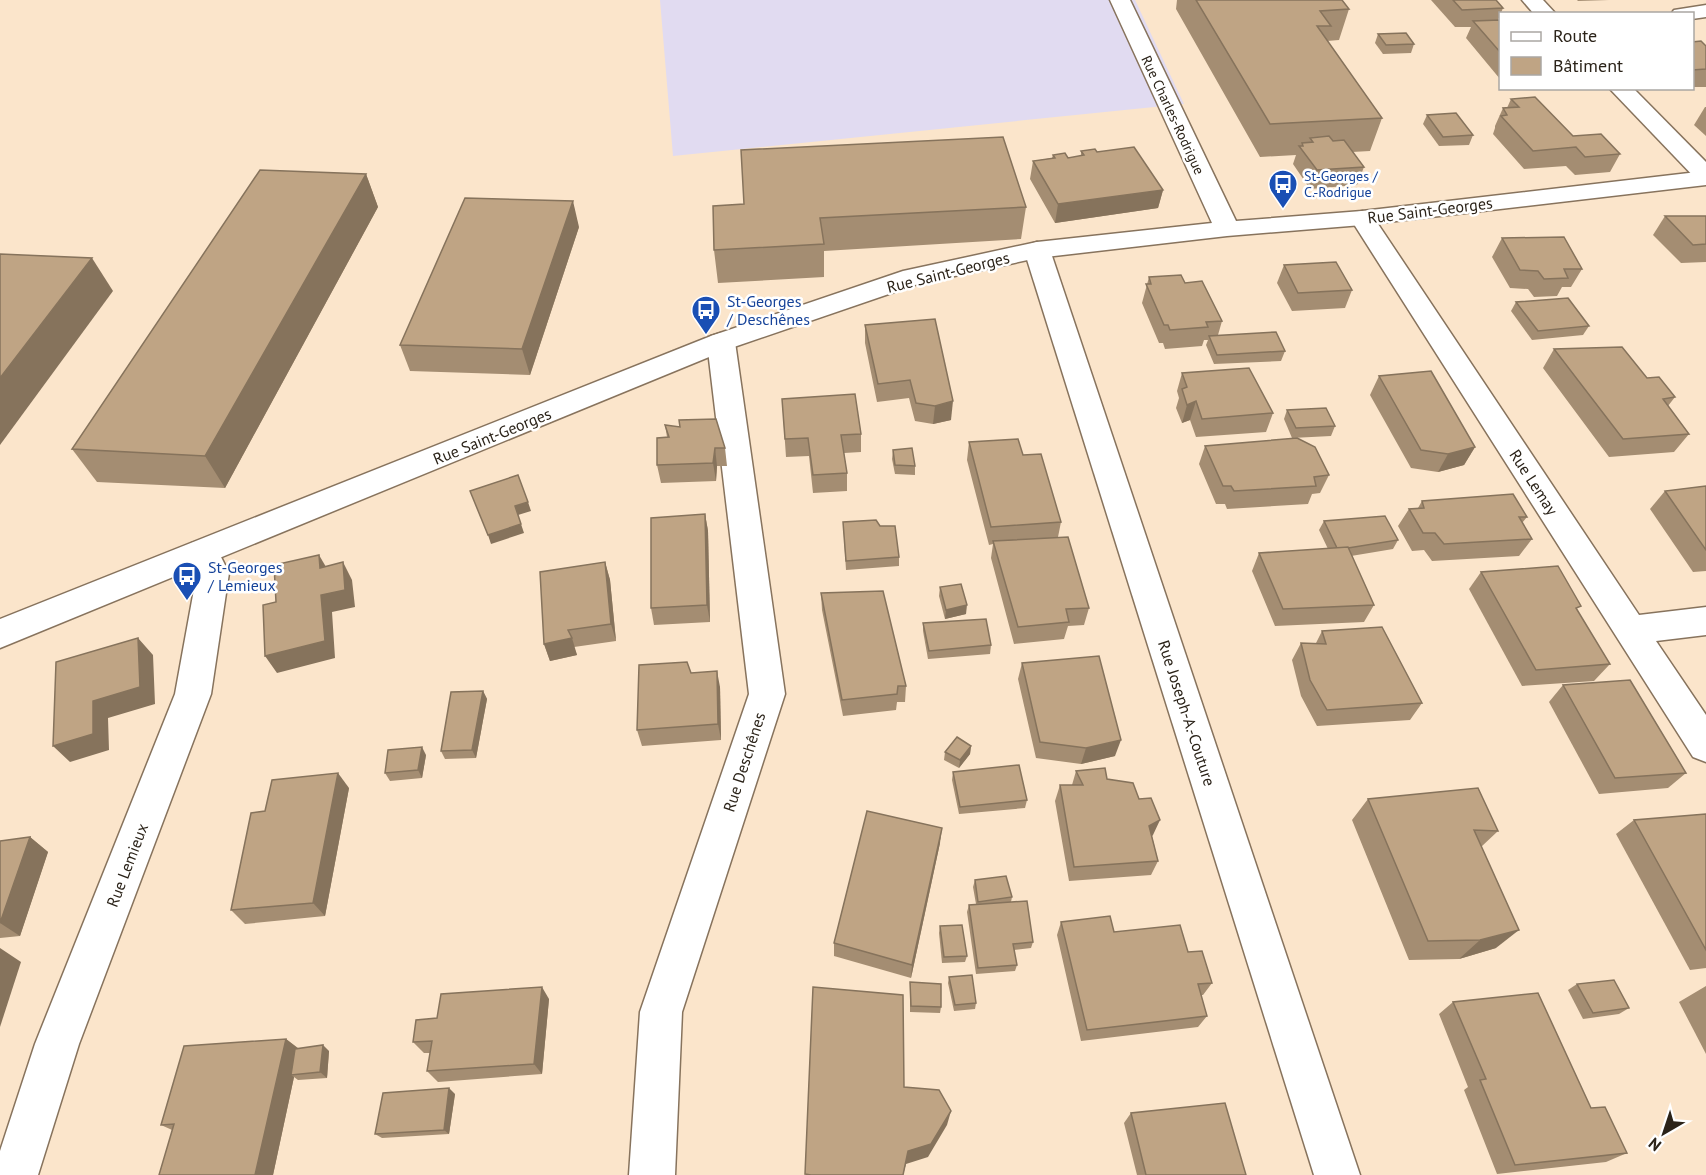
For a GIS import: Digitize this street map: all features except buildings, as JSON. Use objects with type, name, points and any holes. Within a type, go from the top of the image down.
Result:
[{"type":"street","name":"Rue Charles-Rodrigue","points":[[1120,0],[1227,229]]},
{"type":"street","points":[[1532,0],[1544,12]]},
{"type":"street","points":[[1622,90],[1706,177]]},
{"type":"street","name":"Rue Saint-Georges","points":[[0,634],[721,342],[912,278],[1037,250],[1227,229],[1362,218],[1706,177]]},
{"type":"street","name":"Rue Lemay","points":[[1362,218],[1706,746]]},
{"type":"street","name":"Rue Joseph-A.-Couture","points":[[1037,250],[1337,1175]]},
{"type":"street","name":"Rue Deschênes","points":[[652,1175],[661,1012],[767,694],[721,342]]},
{"type":"street","name":"Rue Lemieux","points":[[15,1175],[57,1044],[193,694],[213,573],[203,552]]},
{"type":"street","points":[[1630,630],[1706,621]]},
{"type":"shaded area","points":[[660,0],[1135,0],[1184,104],[673,156]]},
{"type":"place","name":"St-Georges / C.-Rodrigue","points":[[1283,210]]},
{"type":"place","name":"St-Georges / Deschênes","points":[[706,336]]},
{"type":"place","name":"St-Georges / Lemieux","points":[[187,602]]}]
